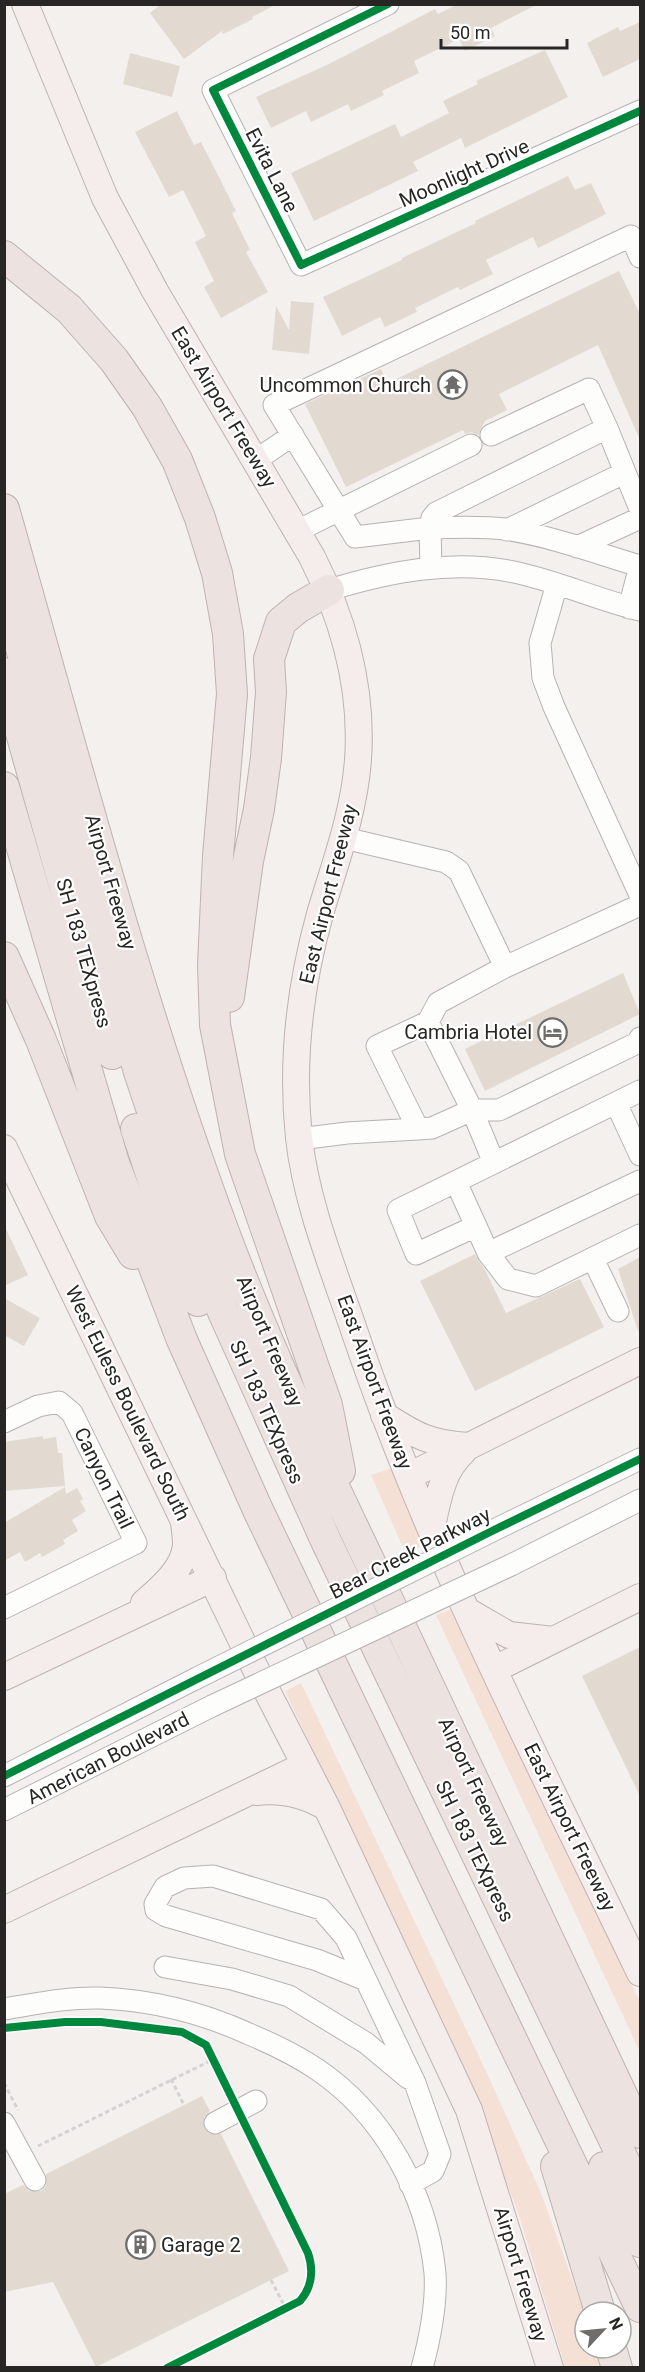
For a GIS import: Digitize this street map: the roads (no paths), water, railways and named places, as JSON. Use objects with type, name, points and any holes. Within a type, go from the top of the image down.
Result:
[{"type":"highway","points":[[8,259],[69,309],[114,360],[147,407],[177,460],[200,518],[217,573],[228,634],[232,694],[213,965],[215,1025],[240,1154],[327,1405],[348,1516]]},
{"type":"highway","name":"Airport Freeway","points":[[4,509],[138,975],[185,1124],[225,1235],[253,1304],[348,1516],[640,2133]]},
{"type":"highway","name":"SH 183 TEXpress","points":[[4,587],[139,1072],[197,1245],[223,1312],[326,1541],[640,2194]]},
{"type":"highway","points":[[215,1025],[228,1001],[248,861],[259,810],[270,692],[269,659],[281,622],[298,608],[329,590]]},
{"type":"highway","name":"SH 183 TEXpress","points":[[4,673],[122,1087],[177,1253],[237,1394],[301,1535],[640,2242]]},
{"type":"highway","points":[[4,787],[114,1163],[182,1340],[263,1520],[640,2307]]},
{"type":"highway","points":[[4,957],[40,1040],[110,1216],[182,1340]]},
{"type":"highway","points":[[578,2000],[640,2100]]},
{"type":"highway","points":[[525,2065],[596,2300]]},
{"type":"main road","name":"East Airport Freeway","points":[[25,4],[105,198],[155,291],[256,460],[329,590],[355,680],[358,759],[353,801],[320,915],[300,1012],[297,1091],[299,1139],[307,1182],[330,1262],[384,1415],[409,1476],[519,1722],[640,1973]]},
{"type":"main road","name":"West Euless Boulevard South","points":[[4,1148],[250,1658]]},
{"type":"main road","points":[[409,1476],[640,1361]]},
{"type":"main road","points":[[384,1415],[413,1434],[442,1444],[470,1446]]},
{"type":"main road","points":[[432,1530],[442,1484],[451,1462],[470,1446]]},
{"type":"main road","points":[[127,1619],[167,1582],[182,1559],[186,1546],[184,1519]]},
{"type":"main road","points":[[4,1677],[213,1578]]},
{"type":"main road","points":[[495,1669],[640,1597]]},
{"type":"main road","points":[[127,1619],[184,1600],[212,1607],[232,1621]]},
{"type":"main road","points":[[469,1612],[509,1635],[553,1640]]},
{"type":"main road","points":[[519,1722],[519,1679],[528,1660],[553,1640]]},
{"type":"main road","name":"Airport Freeway","points":[[250,1658],[327,1808],[470,2110],[550,2367]]},
{"type":"main road","points":[[244,1794],[282,1752],[285,1725]]},
{"type":"main road","points":[[4,1910],[305,1765]]},
{"type":"main road","points":[[244,1794],[274,1790],[295,1793],[313,1799],[327,1808]]},
{"type":"street","name":"Evita Lane","points":[[301,265],[213,90],[388,4]]},
{"type":"street","name":"Moonlight Drive","points":[[301,265],[640,111]]},
{"type":"street","points":[[329,590],[374,576],[431,568],[464,567],[512,572],[635,609],[640,566],[577,547],[507,530],[477,526],[430,528],[356,537],[274,405],[631,236],[640,256]]},
{"type":"street","points":[[492,435],[589,389],[640,509]]},
{"type":"street","points":[[431,568],[430,528],[432,518],[436,513],[607,428]]},
{"type":"street","points":[[256,460],[293,435]]},
{"type":"street","points":[[297,531],[471,445]]},
{"type":"street","points":[[507,530],[624,473]]},
{"type":"street","points":[[577,547],[640,518]]},
{"type":"street","points":[[557,584],[540,643],[543,678],[640,895]]},
{"type":"street","points":[[344,838],[446,862],[459,871],[505,967]]},
{"type":"street","points":[[418,1129],[378,1046],[428,1022],[438,1002],[505,967],[640,905]]},
{"type":"street","points":[[428,1022],[472,1110],[494,1163]]},
{"type":"street","points":[[299,1139],[347,1132],[432,1128],[472,1110],[499,1110],[637,1043],[640,1038]]},
{"type":"street","points":[[476,1226],[416,1254],[398,1210],[640,1091]]},
{"type":"street","points":[[616,1103],[640,1155]]},
{"type":"street","points":[[488,1253],[640,1180]]},
{"type":"street","points":[[456,1182],[488,1253],[508,1279],[536,1286],[640,1235]]},
{"type":"street","points":[[593,1259],[618,1311]]},
{"type":"street","name":"Canyon Trail","points":[[4,1422],[38,1406],[59,1402],[72,1413],[136,1543],[4,1608]]},
{"type":"street","name":"Bear Creek Parkway","points":[[195,1679],[640,1459]]},
{"type":"street","name":"American Boulevard","points":[[4,1810],[212,1706],[511,1565],[640,1500]]},
{"type":"street","name":"American Boulevard","points":[[4,1776],[195,1679]]},
{"type":"street","points":[[366,1980],[317,1960],[166,1916],[156,1910],[155,1904],[165,1887],[184,1878],[213,1876],[321,1909],[346,1938],[366,1980],[415,2084],[440,2154],[433,2171],[410,2184]]},
{"type":"street","points":[[165,1967],[232,1979],[289,1996],[366,2043],[415,2084]]},
{"type":"street","points":[[4,2008],[99,1998],[157,2004],[217,2019],[279,2047],[319,2071],[344,2091],[360,2106],[390,2145],[410,2184],[428,2237],[435,2274],[431,2333],[422,2367]]},
{"type":"street","points":[[215,2123],[256,2101]]},
{"type":"street","points":[[4,2122],[35,2180]]},
{"type":"place","name":"Uncommon Church","points":[[452,385]]},
{"type":"place","name":"Cambria Hotel","points":[[553,1032]]},
{"type":"place","name":"Garage 2","points":[[140,2245]]}]
